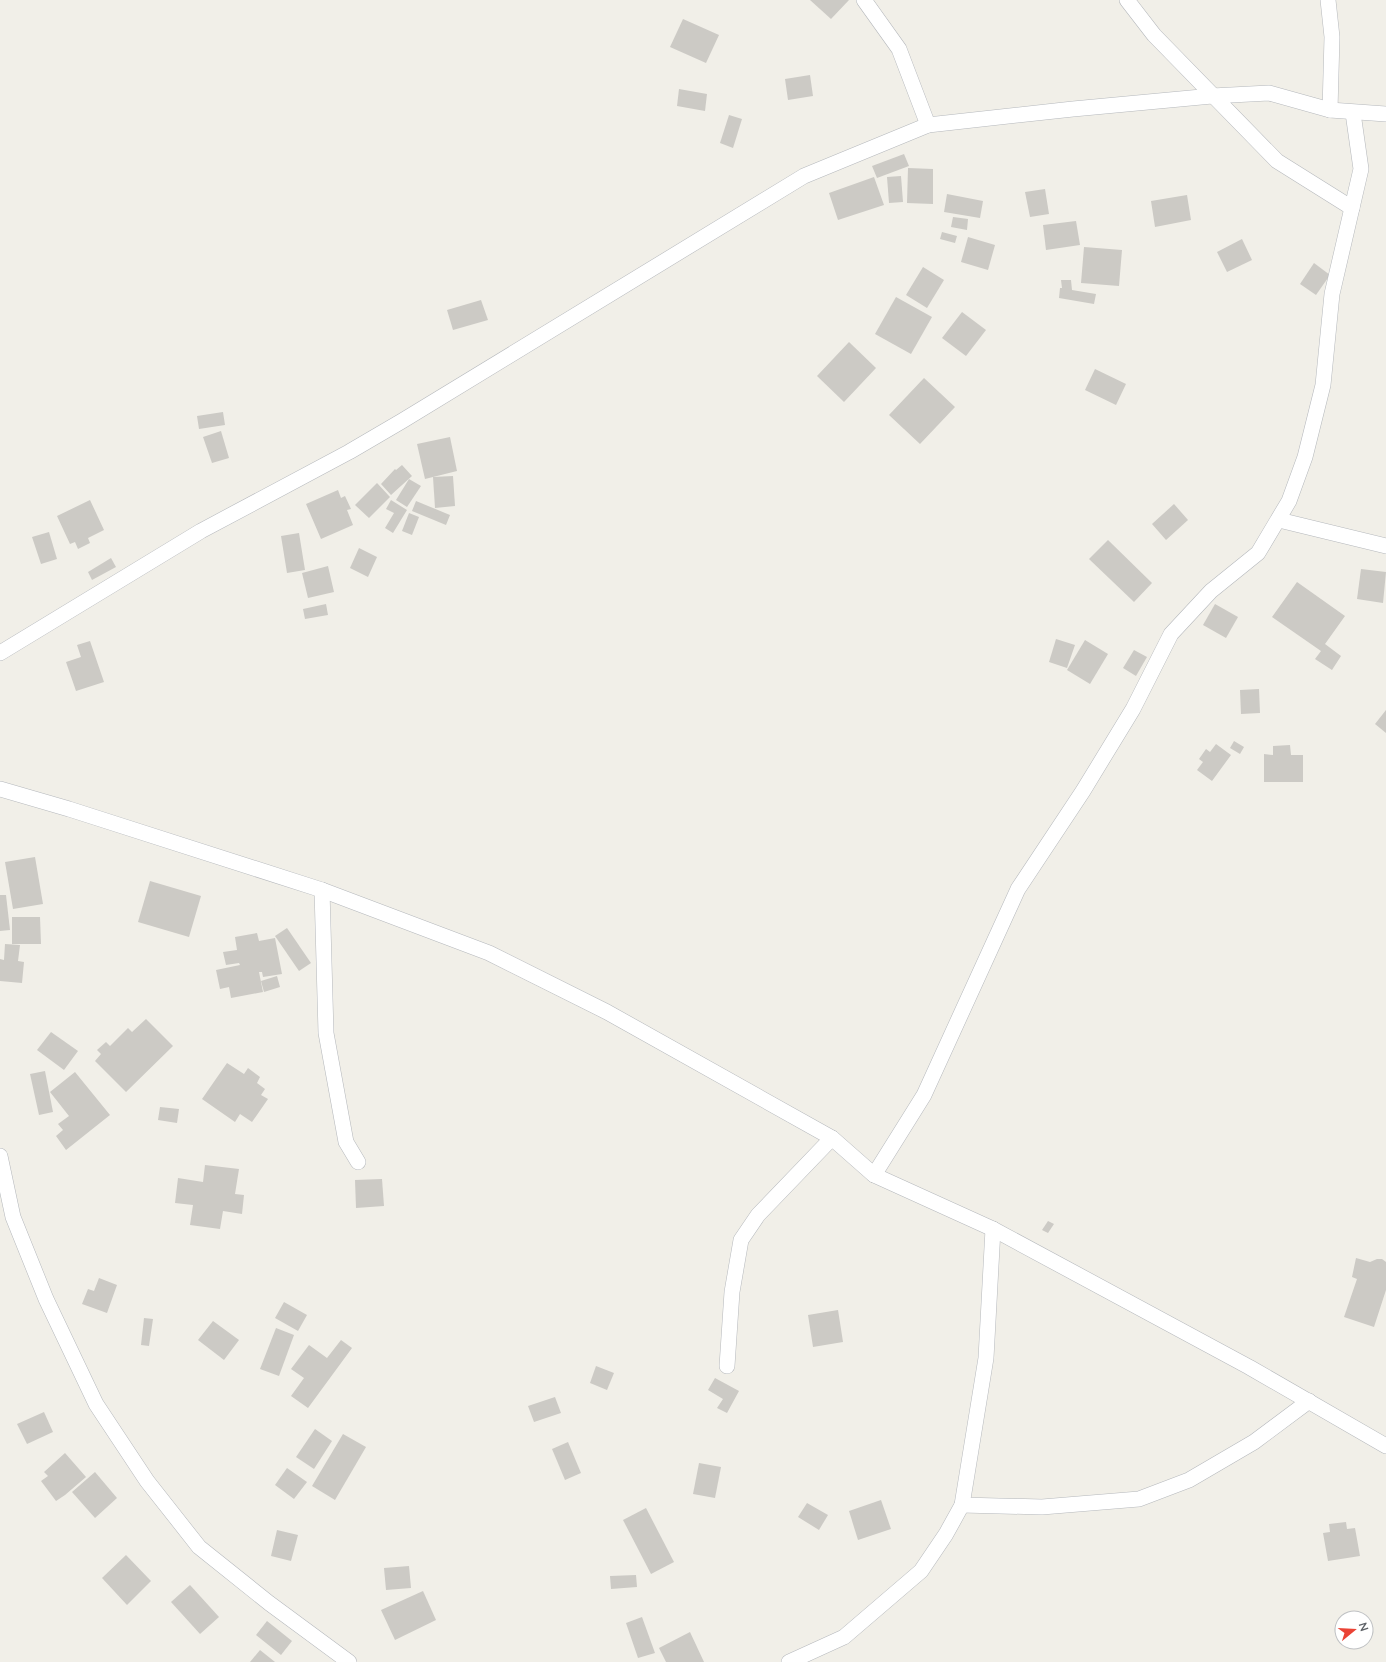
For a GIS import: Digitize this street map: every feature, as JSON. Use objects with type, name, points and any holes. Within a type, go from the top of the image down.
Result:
[{"type":"street","points":[[864,0],[899,49],[928,125]]},
{"type":"street","points":[[1127,0],[1154,35],[1277,161],[1352,208]]},
{"type":"street","points":[[1328,0],[1332,37],[1330,110]]},
{"type":"street","points":[[0,653],[201,531],[349,452],[402,421],[804,176],[928,125],[1072,109],[1212,96],[1269,93],[1330,110],[1353,113],[1386,114]]},
{"type":"street","points":[[874,1175],[924,1095],[1018,889],[1083,792],[1133,709],[1171,634],[1211,591],[1258,553],[1289,501],[1305,457],[1323,385],[1332,294],[1361,170],[1353,113]]},
{"type":"street","points":[[1279,520],[1386,546]]},
{"type":"street","points":[[0,789],[77,811],[322,890],[489,953],[607,1012],[832,1138],[874,1175],[993,1229],[1249,1367],[1386,1446]]},
{"type":"street","points":[[322,890],[326,1033],[346,1142],[358,1162]]},
{"type":"street","points":[[727,1366],[732,1292],[742,1240],[758,1215],[832,1138]]},
{"type":"street","points":[[0,1156],[6,1219],[96,1404],[147,1481],[199,1547],[268,1603],[349,1662]]},
{"type":"street","points":[[789,1662],[844,1636],[921,1570],[946,1534],[962,1504],[986,1358],[993,1229]]},
{"type":"street","points":[[962,1504],[1042,1507],[1139,1499],[1189,1480],[1254,1442],[1308,1401]]},
{"type":"building","points":[[810,0],[849,0],[831,19]]},
{"type":"building","points":[[683,19],[719,35],[706,63],[670,47]]},
{"type":"building","points":[[810,75],[813,96],[788,100],[785,79]]},
{"type":"building","points":[[679,89],[707,94],[705,111],[677,106]]},
{"type":"building","points":[[729,115],[742,119],[733,148],[720,143]]},
{"type":"building","points":[[904,154],[909,166],[877,178],[872,166]]},
{"type":"building","points":[[908,168],[933,169],[933,204],[907,203]]},
{"type":"building","points":[[901,176],[903,202],[889,203],[887,177]]},
{"type":"building","points":[[874,177],[884,205],[838,220],[829,193]]},
{"type":"building","points":[[1045,189],[1049,214],[1030,217],[1025,192]]},
{"type":"building","points":[[947,194],[983,201],[980,218],[944,212]]},
{"type":"building","points":[[1187,195],[1191,220],[1155,227],[1151,201]]},
{"type":"building","points":[[953,217],[968,219],[967,230],[951,227]]},
{"type":"building","points":[[1076,221],[1080,245],[1046,250],[1043,225]]},
{"type":"building","points":[[942,232],[957,236],[955,243],[940,239]]},
{"type":"building","points":[[968,237],[995,245],[988,270],[961,262]]},
{"type":"building","points":[[1242,239],[1252,260],[1227,272],[1217,252]]},
{"type":"building","points":[[1084,247],[1122,250],[1119,286],[1081,283]]},
{"type":"building","points":[[1314,263],[1330,275],[1316,295],[1300,284]]},
{"type":"building","points":[[923,267],[944,280],[927,308],[906,295]]},
{"type":"building","points":[[1061,280],[1071,280],[1072,290],[1096,294],[1094,304],[1059,298],[1060,288],[1062,288]]},
{"type":"building","points":[[896,297],[932,317],[911,354],[875,334]]},
{"type":"building","points":[[481,300],[488,320],[453,330],[447,310]]},
{"type":"building","points":[[962,312],[986,330],[966,356],[942,338]]},
{"type":"building","points":[[849,342],[876,368],[844,402],[817,376]]},
{"type":"building","points":[[1095,369],[1126,384],[1116,405],[1085,390]]},
{"type":"building","points":[[924,378],[955,407],[920,444],[889,415]]},
{"type":"building","points":[[223,412],[225,425],[199,429],[197,416]]},
{"type":"building","points":[[221,431],[229,458],[212,463],[203,437]]},
{"type":"building","points":[[450,437],[457,471],[425,479],[417,444]]},
{"type":"building","points":[[402,465],[412,476],[391,495],[381,484],[395,469],[396,470]]},
{"type":"building","points":[[453,476],[455,506],[435,508],[433,477]]},
{"type":"building","points":[[409,479],[421,486],[407,507],[396,500]]},
{"type":"building","points":[[377,483],[390,497],[369,518],[355,505]]},
{"type":"building","points":[[338,490],[341,498],[345,496],[351,509],[347,510],[353,525],[321,539],[306,504]]},
{"type":"building","points":[[90,500],[104,530],[88,538],[90,543],[78,549],[75,542],[70,544],[57,516]]},
{"type":"building","points":[[391,500],[407,510],[393,533],[385,528],[394,513],[386,509]]},
{"type":"building","points":[[416,501],[450,515],[446,525],[412,511]]},
{"type":"building","points":[[1174,504],[1188,520],[1166,540],[1152,524]]},
{"type":"building","points":[[409,513],[419,517],[412,535],[402,531]]},
{"type":"building","points":[[49,532],[57,559],[41,564],[32,537]]},
{"type":"building","points":[[299,533],[305,570],[287,573],[281,536]]},
{"type":"building","points":[[1108,540],[1152,583],[1134,602],[1089,559]]},
{"type":"building","points":[[359,548],[377,557],[368,577],[350,568]]},
{"type":"building","points":[[111,558],[116,567],[92,580],[88,572]]},
{"type":"building","points":[[328,566],[334,592],[308,598],[302,573]]},
{"type":"building","points":[[1361,569],[1386,572],[1383,603],[1357,599]]},
{"type":"building","points":[[1297,582],[1345,616],[1325,644],[1341,656],[1332,670],[1315,659],[1321,651],[1272,617]]},
{"type":"building","points":[[326,604],[328,615],[305,619],[303,609]]},
{"type":"building","points":[[1215,604],[1238,617],[1226,638],[1203,625]]},
{"type":"building","points":[[1056,639],[1075,645],[1067,668],[1049,662]]},
{"type":"building","points":[[1085,640],[1108,654],[1090,684],[1067,670]]},
{"type":"building","points":[[90,641],[104,682],[76,691],[66,662],[81,657],[77,645]]},
{"type":"building","points":[[1134,650],[1147,657],[1136,676],[1123,668]]},
{"type":"building","points":[[1259,689],[1260,713],[1241,714],[1240,690]]},
{"type":"building","points":[[1386,710],[1386,733],[1375,724]]},
{"type":"building","points":[[1234,741],[1244,747],[1240,754],[1230,748]]},
{"type":"building","points":[[1216,744],[1231,755],[1212,781],[1197,770],[1203,762],[1199,759],[1206,749],[1210,752]]},
{"type":"building","points":[[1290,745],[1291,755],[1303,755],[1303,782],[1264,782],[1264,754],[1273,755],[1273,746]]},
{"type":"building","points":[[35,857],[43,904],[13,909],[5,862]]},
{"type":"building","points":[[150,881],[201,896],[189,937],[138,922]]},
{"type":"building","points":[[0,895],[6,895],[10,930],[0,931]]},
{"type":"building","points":[[12,917],[40,917],[41,944],[12,944]]},
{"type":"building","points":[[287,928],[311,963],[299,971],[275,936]]},
{"type":"building","points":[[257,933],[259,941],[275,938],[282,974],[263,977],[262,972],[259,972],[263,992],[231,998],[229,987],[220,989],[216,970],[240,965],[239,963],[226,965],[223,952],[237,950],[235,937]]},
{"type":"building","points":[[5,944],[20,945],[18,961],[24,962],[22,983],[0,981],[0,959],[4,960]]},
{"type":"building","points":[[277,976],[280,987],[264,992],[261,981]]},
{"type":"building","points":[[146,1019],[173,1046],[126,1092],[95,1061],[101,1054],[97,1050],[106,1042],[110,1046],[128,1028],[132,1032]]},
{"type":"building","points":[[51,1032],[78,1051],[64,1070],[37,1050]]},
{"type":"building","points":[[227,1063],[244,1074],[248,1068],[260,1077],[257,1083],[265,1089],[261,1095],[268,1099],[252,1122],[240,1114],[235,1122],[202,1099]]},
{"type":"building","points":[[45,1071],[53,1112],[39,1115],[30,1074]]},
{"type":"building","points":[[75,1072],[110,1115],[66,1150],[56,1136],[63,1130],[58,1124],[69,1116],[50,1092]]},
{"type":"building","points":[[160,1107],[179,1109],[177,1123],[158,1120]]},
{"type":"building","points":[[205,1165],[239,1169],[235,1194],[244,1195],[242,1214],[223,1211],[220,1229],[190,1225],[193,1205],[175,1203],[178,1178],[203,1182]]},
{"type":"building","points":[[382,1179],[384,1206],[356,1208],[355,1180]]},
{"type":"building","points":[[1048,1221],[1054,1224],[1048,1233],[1042,1230]]},
{"type":"building","points":[[1356,1258],[1370,1262],[1377,1259],[1382,1259],[1386,1262],[1386,1290],[1374,1327],[1344,1317],[1357,1279],[1352,1277]]},
{"type":"building","points":[[99,1278],[117,1285],[107,1313],[82,1304],[88,1289],[94,1291]]},
{"type":"building","points":[[284,1302],[307,1315],[298,1331],[275,1318]]},
{"type":"building","points":[[838,1310],[843,1342],[813,1347],[808,1315]]},
{"type":"building","points":[[144,1318],[153,1319],[149,1346],[141,1345]]},
{"type":"building","points":[[213,1321],[239,1340],[224,1360],[198,1340]]},
{"type":"building","points":[[276,1328],[294,1335],[279,1376],[260,1369]]},
{"type":"building","points":[[341,1340],[352,1348],[308,1408],[291,1396],[304,1378],[291,1369],[309,1345],[327,1358]]},
{"type":"building","points":[[596,1366],[614,1373],[607,1390],[590,1383]]},
{"type":"building","points":[[715,1378],[739,1391],[727,1413],[717,1408],[723,1399],[708,1390]]},
{"type":"building","points":[[555,1397],[561,1413],[534,1422],[528,1406]]},
{"type":"building","points":[[44,1412],[53,1432],[27,1444],[17,1424]]},
{"type":"building","points":[[315,1429],[332,1441],[314,1469],[296,1457]]},
{"type":"building","points":[[343,1434],[366,1447],[335,1500],[312,1486]]},
{"type":"building","points":[[568,1442],[581,1473],[565,1480],[552,1449]]},
{"type":"building","points":[[65,1453],[86,1477],[56,1501],[41,1481],[48,1476],[44,1472]]},
{"type":"building","points":[[699,1463],[721,1467],[715,1498],[693,1494]]},
{"type":"building","points":[[287,1468],[307,1482],[294,1499],[275,1485]]},
{"type":"building","points":[[95,1472],[117,1498],[95,1518],[72,1492]]},
{"type":"building","points":[[881,1500],[891,1529],[858,1540],[849,1511]]},
{"type":"building","points":[[807,1503],[828,1515],[819,1530],[798,1517]]},
{"type":"building","points":[[646,1508],[674,1562],[651,1574],[623,1520]]},
{"type":"building","points":[[1346,1522],[1347,1529],[1355,1528],[1360,1556],[1328,1561],[1323,1533],[1330,1532],[1329,1524]]},
{"type":"building","points":[[277,1530],[298,1535],[291,1561],[271,1556]]},
{"type":"building","points":[[126,1555],[151,1581],[127,1605],[102,1578]]},
{"type":"building","points":[[409,1566],[411,1588],[386,1590],[384,1568]]},
{"type":"building","points":[[636,1575],[637,1587],[611,1589],[610,1576]]},
{"type":"building","points":[[190,1585],[219,1617],[200,1634],[171,1602]]},
{"type":"building","points":[[423,1591],[436,1620],[395,1640],[381,1610]]},
{"type":"building","points":[[642,1617],[655,1653],[638,1658],[626,1623]]},
{"type":"building","points":[[267,1621],[292,1641],[281,1655],[256,1635]]},
{"type":"building","points":[[690,1632],[704,1662],[666,1662],[659,1648]]},
{"type":"building","points":[[260,1650],[275,1662],[250,1662]]}]
